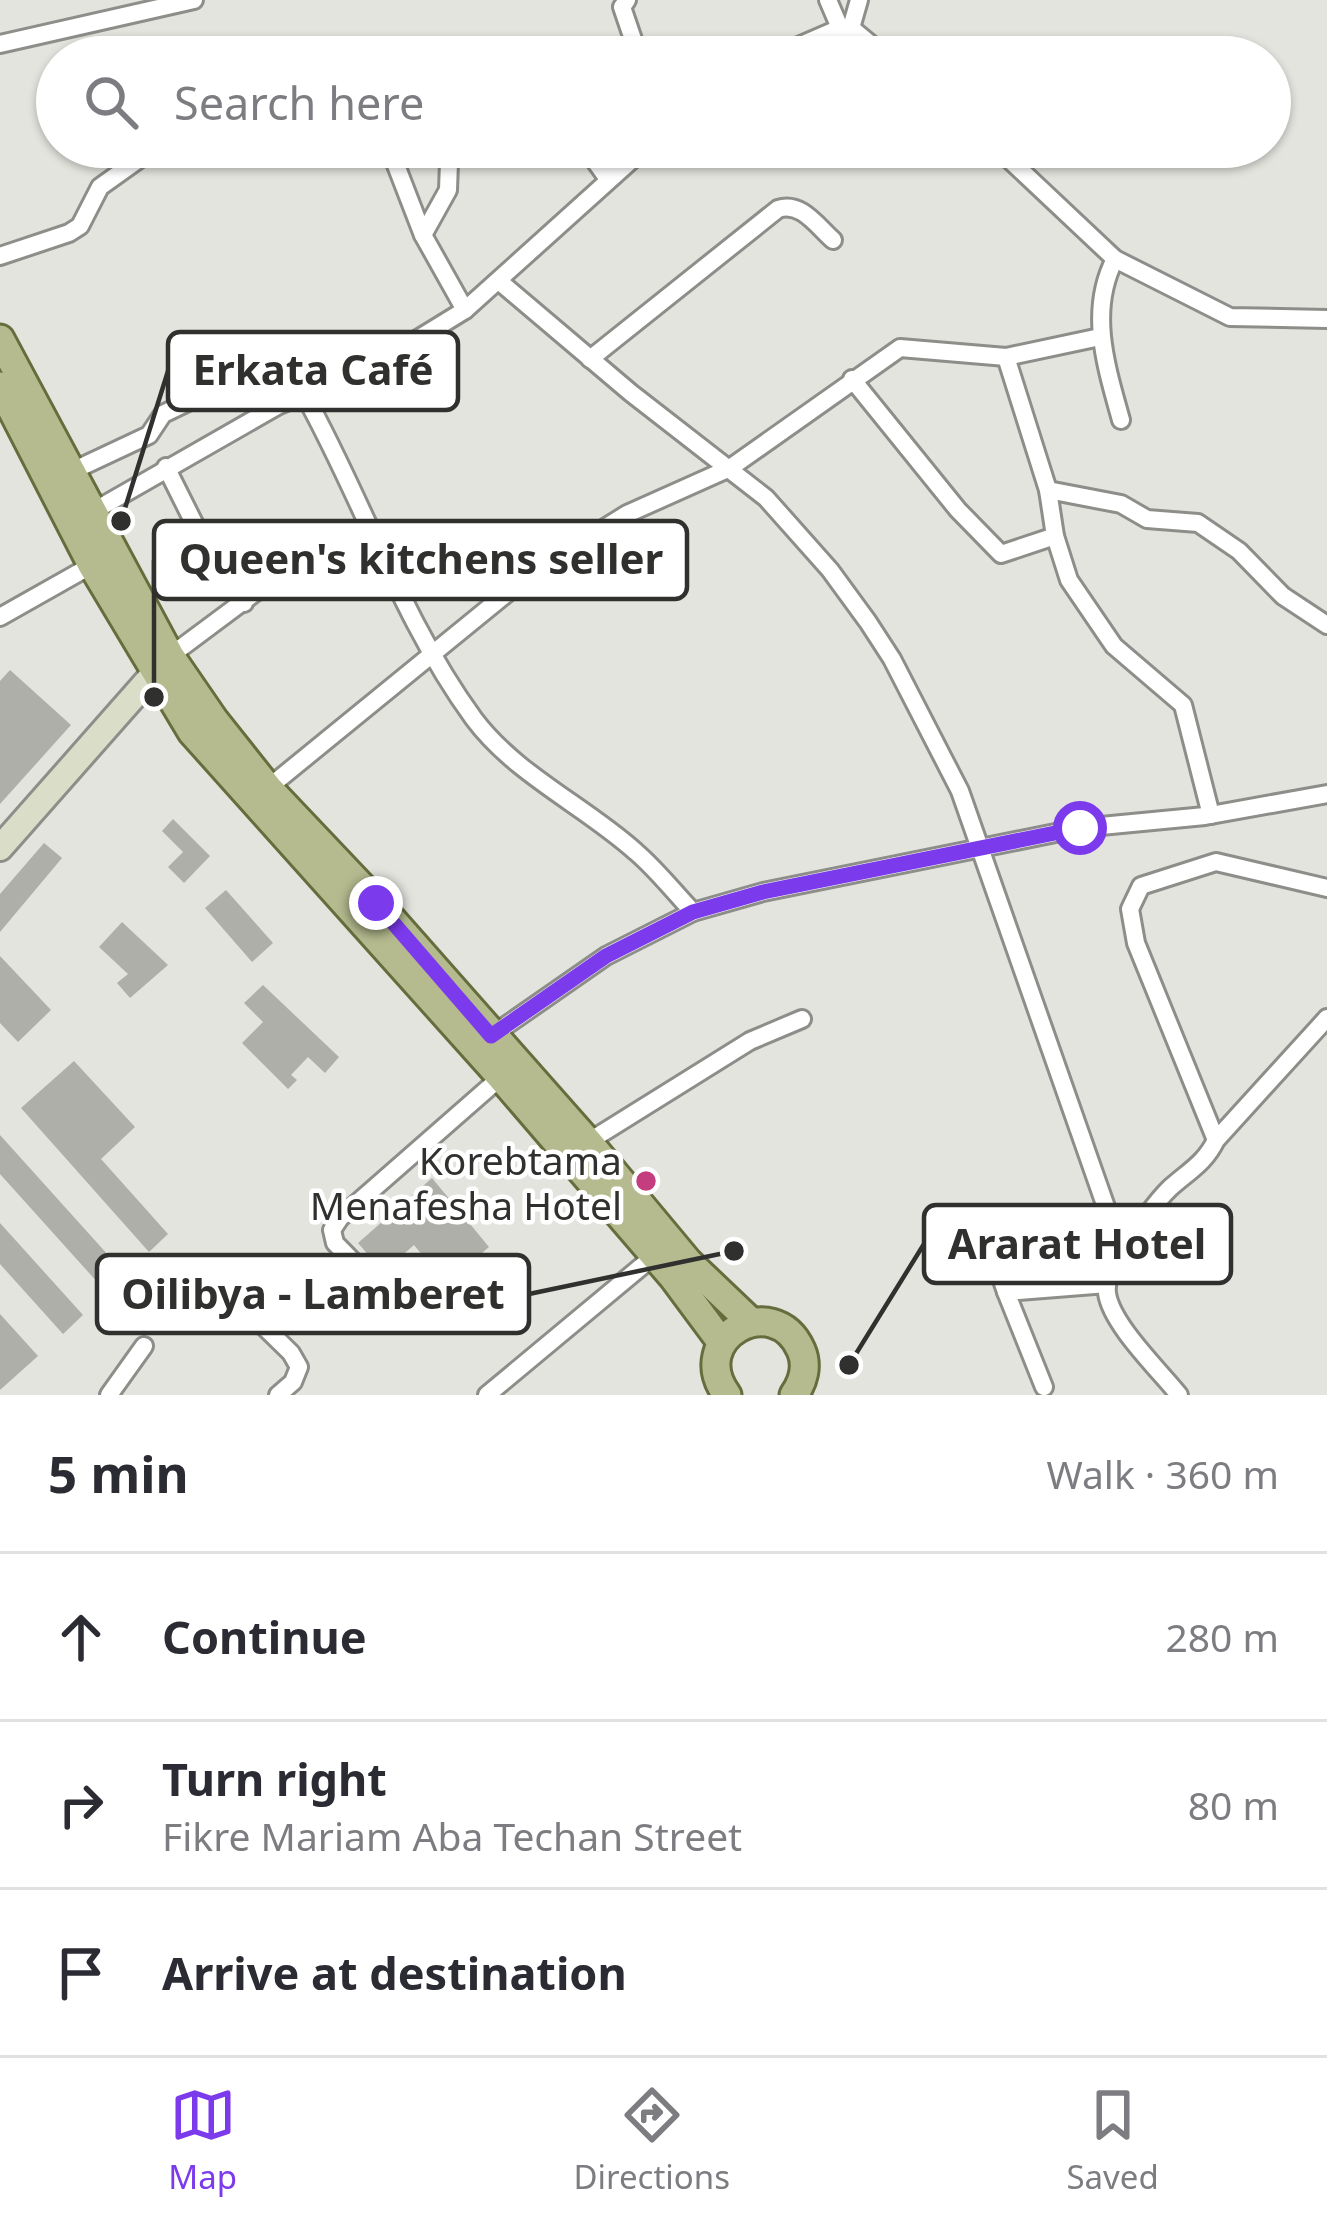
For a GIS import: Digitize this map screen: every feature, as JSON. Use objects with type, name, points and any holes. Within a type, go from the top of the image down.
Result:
[{"type":"main road","points":[[0,339],[92,512],[161,664],[588,1142],[701,1277],[751,1322],[779,1326],[791,1334],[804,1359],[806,1388]]},
{"type":"main road","points":[[0,386],[92,565],[161,664],[221,768],[501,1078],[722,1343]]},
{"type":"main road","points":[[722,1393],[715,1368],[722,1343],[751,1322]]},
{"type":"street","points":[[0,44],[194,0]]},
{"type":"street","points":[[627,0],[622,7],[632,36]]},
{"type":"street","points":[[828,0],[845,28],[856,36]]},
{"type":"street","points":[[825,36],[845,28],[860,0]]},
{"type":"street","points":[[0,256],[80,226],[100,188],[127,168]]},
{"type":"street","points":[[396,168],[423,235],[465,310]]},
{"type":"street","points":[[423,235],[448,190],[448,168]]},
{"type":"street","points":[[600,168],[608,179]]},
{"type":"street","points":[[92,512],[279,406],[377,364],[465,310],[621,168]]},
{"type":"street","points":[[1018,168],[1114,259],[1230,317],[1327,320]]},
{"type":"street","points":[[590,359],[778,209],[798,209],[833,240]]},
{"type":"street","points":[[1114,259],[1103,282],[1100,337],[1121,420]]},
{"type":"street","points":[[500,282],[766,498],[830,570],[868,622],[960,790],[1120,1246]]},
{"type":"street","points":[[268,788],[528,576],[627,514],[730,468],[900,348],[1006,357],[1100,337]]},
{"type":"street","points":[[1006,357],[1048,490],[1055,536],[1069,580],[1114,646],[1183,705],[1210,815]]},
{"type":"street","points":[[852,379],[958,510],[1001,554],[1055,536]]},
{"type":"street","points":[[304,396],[340,459],[391,580],[476,721],[502,750],[638,853],[693,912]]},
{"type":"street","points":[[68,472],[149,435],[164,414],[192,400]]},
{"type":"street","points":[[166,467],[196,527],[244,603]]},
{"type":"street","points":[[1048,490],[1120,504],[1148,519],[1198,524],[1239,551],[1283,596],[1327,625]]},
{"type":"street","points":[[0,617],[92,565]]},
{"type":"street","points":[[0,848],[161,664],[288,568]]},
{"type":"street","points":[[491,1036],[606,956],[693,912],[763,892],[1080,828],[1210,815],[1327,794]]},
{"type":"street","points":[[1216,1140],[1136,943],[1130,909],[1141,886],[1216,862],[1327,888]]},
{"type":"street","points":[[1179,1395],[1115,1316],[1107,1297],[1120,1246],[1138,1231],[1170,1189],[1207,1159],[1216,1140],[1327,1018]]},
{"type":"street","points":[[588,1142],[750,1041],[802,1019]]},
{"type":"street","points":[[391,1300],[335,1243],[332,1230],[501,1078]]},
{"type":"street","points":[[979,1214],[1044,1387]]},
{"type":"street","points":[[488,1395],[654,1256]]},
{"type":"street","points":[[200,1264],[291,1353],[298,1367],[293,1382],[278,1395]]},
{"type":"street","points":[[1006,1292],[1107,1284]]},
{"type":"street","points":[[109,1395],[144,1346]]},
{"type":"building","points":[[10,670],[71,725],[0,804],[0,681]]},
{"type":"building","points":[[173,819],[210,856],[184,883],[168,867],[183,852],[162,831]]},
{"type":"building","points":[[44,843],[62,858],[0,932],[0,894]]},
{"type":"building","points":[[226,890],[273,943],[252,962],[205,908]]},
{"type":"building","points":[[122,922],[168,965],[130,998],[117,983],[128,974],[99,947]]},
{"type":"building","points":[[0,956],[51,1010],[18,1042],[0,1023]]},
{"type":"building","points":[[263,985],[339,1057],[325,1073],[308,1057],[291,1075],[297,1080],[288,1089],[242,1043],[263,1022],[244,1003]]},
{"type":"building","points":[[74,1061],[135,1127],[101,1159],[168,1234],[149,1252],[21,1108]]},
{"type":"building","points":[[0,1135],[127,1276],[108,1294],[0,1174]]},
{"type":"building","points":[[432,1178],[489,1247],[446,1284],[414,1245],[383,1272],[358,1243]]},
{"type":"building","points":[[0,1223],[83,1315],[63,1334],[0,1264]]},
{"type":"building","points":[[0,1314],[38,1356],[0,1390]]},
{"type":"place","name":"Erkata Café","points":[[121,521]]},
{"type":"place","name":"Queen's kitchens seller","points":[[154,697]]},
{"type":"place","name":"Korebtama Menafesha Hotel","points":[[646,1181]]},
{"type":"place","name":"Oilibya - Lamberet","points":[[734,1251]]},
{"type":"place","name":"Ararat Hotel","points":[[849,1365]]},
{"type":"route","points":[[376,903],[491,1036],[606,956],[693,912],[763,892],[1080,828]]}]
